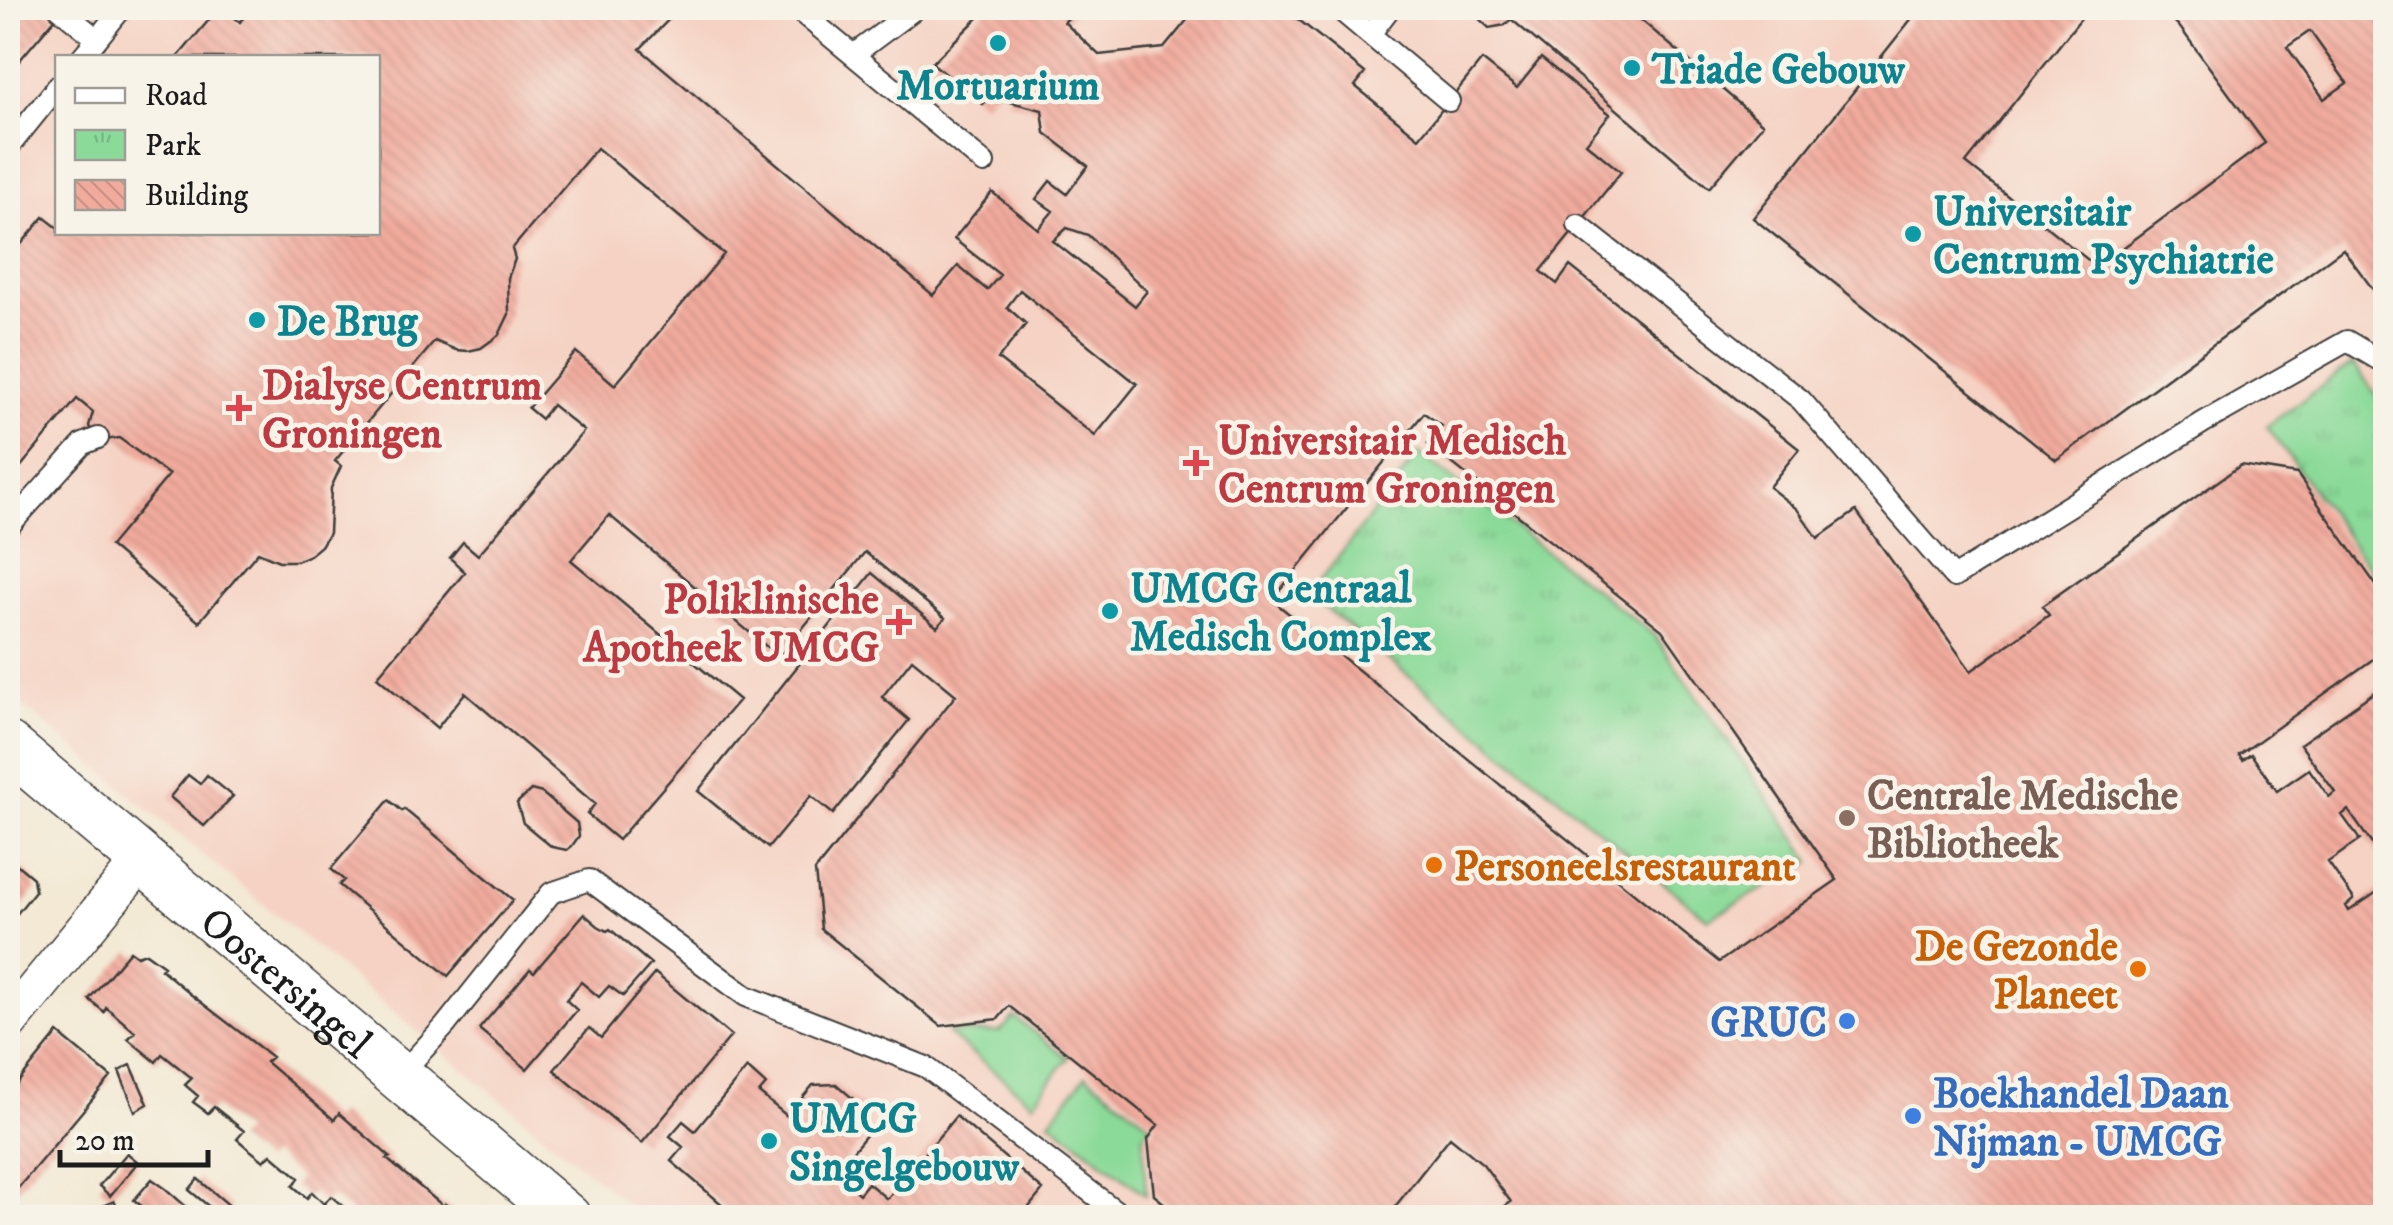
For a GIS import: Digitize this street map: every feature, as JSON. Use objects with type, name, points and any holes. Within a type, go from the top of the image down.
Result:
[{"type":"street","name":"Oostersingel","points":[[8,746],[567,1218]]},
{"type":"street","points":[[8,1023],[142,860]]},
{"type":"lane","points":[[59,8],[96,38]]},
{"type":"lane","points":[[83,55],[122,8]]},
{"type":"lane","points":[[796,8],[984,164]]},
{"type":"lane","points":[[853,55],[916,8]]},
{"type":"lane","points":[[1338,8],[1449,102]]},
{"type":"lane","points":[[1371,33],[1390,8]]},
{"type":"lane","points":[[8,148],[55,90]]},
{"type":"lane","points":[[1578,225],[1800,400],[1954,578],[2204,422],[2346,342],[2386,364]]},
{"type":"lane","points":[[8,526],[83,444],[98,438]]},
{"type":"lane","points":[[400,1076],[551,893],[589,880],[746,996],[926,1068],[1125,1218]]},
{"type":"shaded area","name":"Universitair Medisch Centrum Groningen","points":[[8,8],[2385,8],[2385,1217],[643,1217],[8,694]]},
{"type":"green space","points":[[2353,363],[2385,407],[2385,571],[2376,577],[2267,426]]},
{"type":"green space","points":[[1419,453],[1654,635],[1812,862],[1708,919],[1309,595]]},
{"type":"green space","points":[[1014,1017],[1068,1058],[1033,1103],[947,1033],[1000,1032]]},
{"type":"green space","points":[[1086,1075],[1151,1125],[1143,1136],[1146,1195],[1050,1121]]},
{"type":"building","points":[[8,8],[40,8],[57,16],[8,74]]},
{"type":"building","name":"UMCG Centraal Medisch Complex","points":[[219,8],[240,22],[253,8],[591,8],[595,12],[599,8],[680,8],[640,49],[933,295],[958,266],[987,290],[1000,275],[954,239],[992,192],[1038,229],[1053,211],[1036,199],[1050,181],[1067,194],[1088,166],[1045,133],[1042,110],[1007,101],[1011,88],[1001,85],[983,104],[932,63],[988,8],[1079,8],[1064,22],[1099,55],[1164,48],[1197,8],[1284,8],[1365,73],[1355,86],[1419,138],[1482,60],[1517,88],[1541,58],[1610,114],[1586,143],[1621,172],[1541,271],[1557,284],[1570,266],[1799,449],[1769,487],[1797,509],[1818,538],[1856,511],[1971,671],[2049,615],[2042,606],[2241,465],[2297,474],[2386,599],[2376,657],[2239,755],[2243,760],[2251,754],[2277,791],[2309,769],[2329,797],[2335,792],[2300,744],[2386,684],[2386,850],[2379,854],[2348,810],[2342,815],[2360,840],[2328,862],[2354,899],[2346,906],[2349,911],[2386,886],[2386,1218],[1488,1218],[1511,1202],[1483,1164],[1450,1137],[1386,1218],[1182,1218],[1154,1195],[1148,1139],[1158,1125],[1009,1006],[998,1019],[941,1026],[821,929],[815,871],[956,695],[912,659],[882,697],[909,720],[833,814],[811,796],[768,848],[698,791],[872,573],[937,627],[945,618],[865,552],[779,657],[609,515],[571,560],[739,700],[618,840],[587,814],[595,804],[465,693],[437,728],[377,677],[465,572],[450,558],[463,542],[478,555],[584,431],[552,405],[541,419],[528,408],[576,352],[615,385],[724,254],[597,148],[512,249],[515,259],[508,278],[509,314],[499,335],[481,348],[468,351],[435,341],[335,461],[341,466],[331,488],[329,533],[321,546],[296,561],[279,561],[258,552],[199,622],[110,546],[169,475],[119,438],[104,440],[92,433],[89,426],[93,412],[77,399],[8,482],[8,260],[44,217],[55,226],[55,235],[380,235],[380,55],[180,55]],"holes":[[[1067,228],[1088,235],[1147,291],[1135,306],[1053,241]],[[1020,290],[1137,384],[1095,436],[998,359],[1026,324],[1007,307]],[[1424,413],[1442,426],[1428,444],[1662,630],[1837,880],[1719,962],[1272,600]]]},
{"type":"building","name":"Triade Gebouw","points":[[1476,8],[1627,8],[1763,124],[1709,188],[1511,19],[1505,25],[1489,28],[1476,16]]},
{"type":"building","name":"Universitair Centrum Psychiatrie","points":[[1920,8],[2089,8],[1966,163],[2097,267],[2265,143],[2179,26],[2161,8],[2386,8],[2386,307],[2343,249],[2056,460],[1753,218]],"holes":[[[2310,31],[2347,83],[2324,99],[2287,47]]]},
{"type":"building","points":[[188,775],[200,784],[207,775],[233,796],[204,826],[170,797]]},
{"type":"building","points":[[531,790],[542,793],[577,823],[579,836],[567,850],[552,847],[523,823],[517,803]]},
{"type":"building","points":[[389,800],[513,900],[448,976],[339,885],[344,880],[331,869]]},
{"type":"building","points":[[8,857],[33,878],[35,891],[8,925]]},
{"type":"building","points":[[584,914],[598,926],[610,929],[651,964],[623,996],[609,986],[599,997],[581,982],[566,1000],[577,1010],[527,1069],[479,1029]]},
{"type":"building","points":[[130,951],[137,956],[146,953],[164,966],[161,969],[189,993],[272,1057],[266,1062],[334,1120],[339,1113],[390,1157],[387,1159],[461,1218],[357,1218],[331,1196],[324,1204],[312,1192],[307,1198],[293,1186],[299,1178],[271,1154],[264,1161],[237,1139],[244,1131],[214,1107],[208,1113],[193,1102],[198,1096],[185,1085],[192,1078],[162,1054],[156,1062],[128,1039],[135,1032],[106,1007],[104,1012],[89,999]]},
{"type":"building","points":[[655,973],[731,1036],[642,1143],[554,1070],[589,1028],[601,1038]]},
{"type":"building","points":[[58,1033],[111,1077],[8,1200],[8,1095]]},
{"type":"building","points":[[131,1065],[148,1104],[135,1111],[119,1071]]},
{"type":"building","name":"UMCG Singelgebouw","points":[[747,1068],[766,1085],[759,1093],[787,1116],[813,1085],[836,1084],[865,1109],[867,1134],[837,1175],[859,1194],[868,1183],[887,1199],[956,1116],[1043,1190],[1020,1218],[738,1218],[671,1161],[683,1147],[670,1136],[683,1121],[695,1131]]},
{"type":"building","points":[[127,1153],[138,1162],[110,1196],[99,1186]]},
{"type":"building","points":[[152,1179],[199,1218],[155,1218],[134,1200]]},
{"type":"building","points":[[198,1179],[231,1207],[223,1218],[189,1190]]},
{"type":"building","points":[[114,1201],[122,1214],[96,1218],[93,1210]]},
{"type":"place","name":"Mortuarium","points":[[998,43]]},
{"type":"place","name":"Triade Gebouw","points":[[1632,68]]},
{"type":"place","name":"Universitair Centrum Psychiatrie","points":[[1913,234]]},
{"type":"place","name":"De Brug","points":[[257,320]]},
{"type":"place","name":"Dialyse Centrum Groningen","points":[[239,408]]},
{"type":"place","name":"Universitair Medisch Centrum Groningen","points":[[1196,463]]},
{"type":"place","name":"UMCG Centraal Medisch Complex","points":[[1110,611]]},
{"type":"place","name":"Poliklinische Apotheek UMCG","points":[[899,622]]},
{"type":"place","name":"Centrale Medische Bibliotheek","points":[[1847,818]]},
{"type":"place","name":"Personeelsrestaurant","points":[[1434,865]]},
{"type":"place","name":"De Gezonde Planeet","points":[[2138,969]]},
{"type":"place","name":"GRUC","points":[[1847,1021]]},
{"type":"place","name":"Boekhandel Daan Nijman - UMCG","points":[[1913,1116]]},
{"type":"place","name":"UMCG Singelgebouw","points":[[769,1141]]}]
